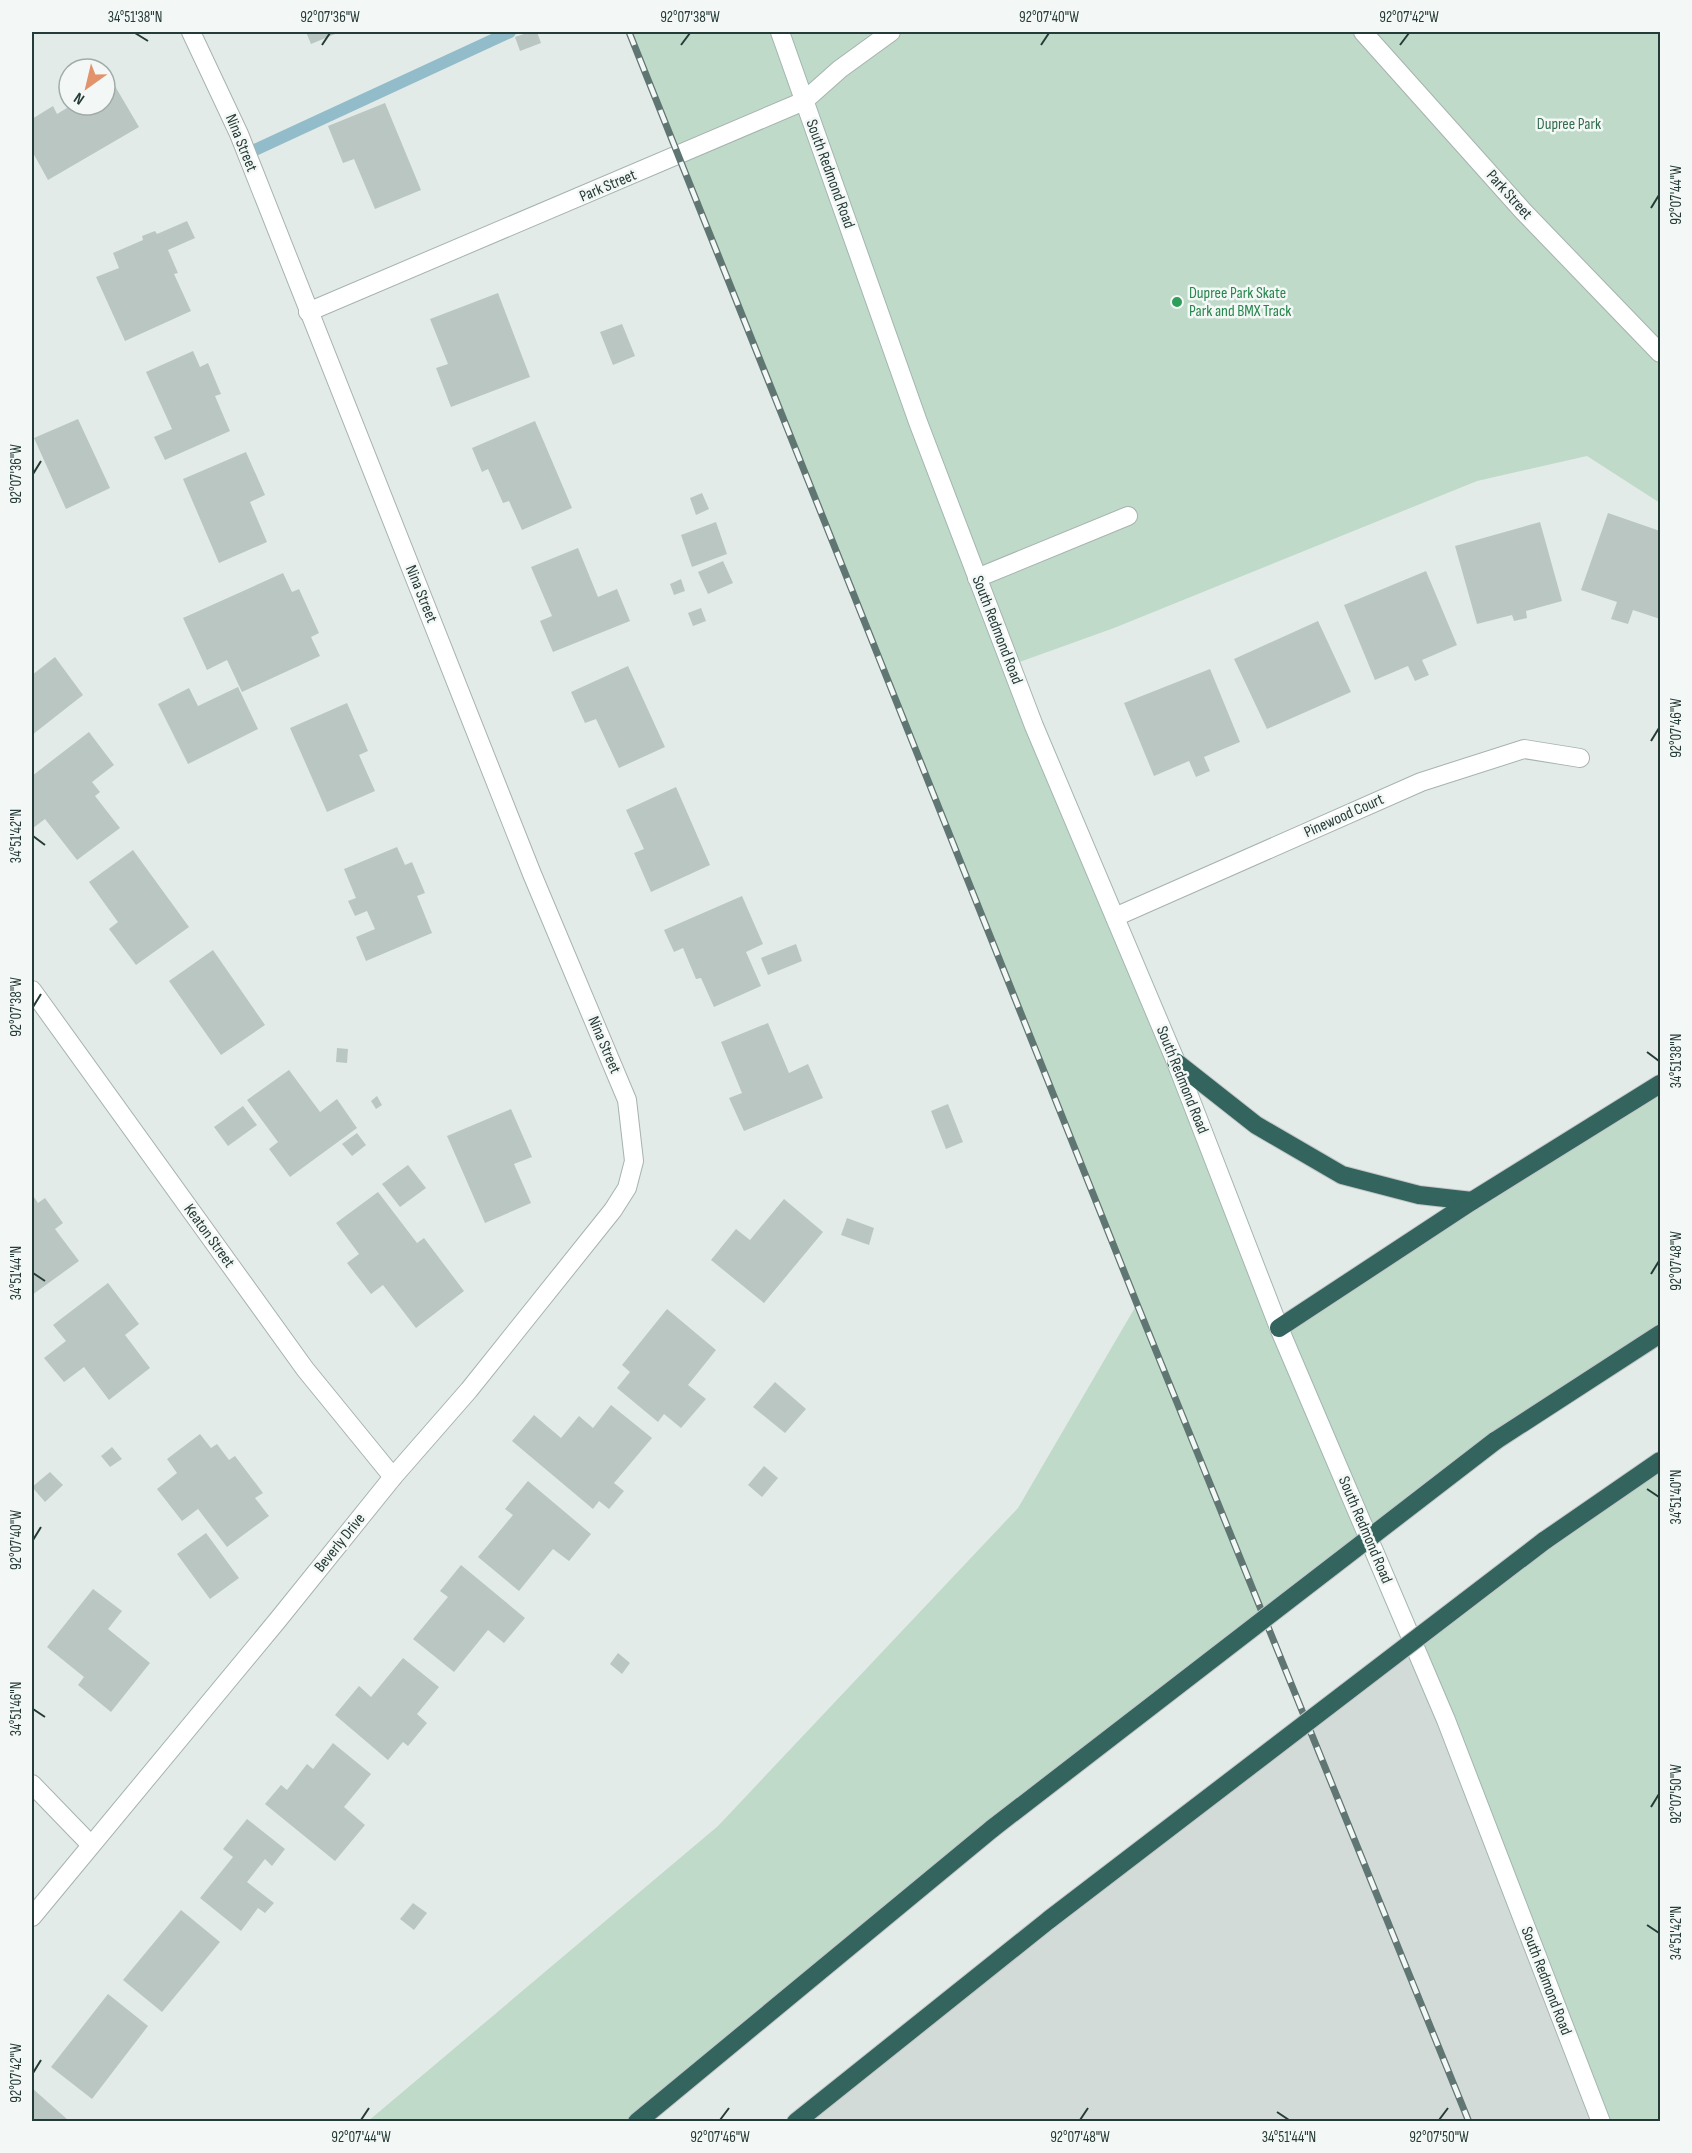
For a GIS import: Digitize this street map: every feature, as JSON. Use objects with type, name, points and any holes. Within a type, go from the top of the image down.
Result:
[{"type":"highway","points":[[1176,1062],[1256,1125],[1342,1175],[1419,1195],[1472,1201]]},
{"type":"highway","points":[[1279,1329],[1472,1201],[1660,1084]]},
{"type":"highway","points":[[637,2121],[993,1828],[1495,1441],[1660,1334]]},
{"type":"highway","points":[[796,2121],[1050,1919],[1544,1541],[1660,1461]]},
{"type":"street","name":"Nina Street","points":[[191,32],[239,134],[532,874],[627,1100],[634,1161]]},
{"type":"street","name":"South Redmond Road","points":[[780,32],[918,422],[1034,726],[1176,1062],[1279,1329],[1446,1720],[1601,2121]]},
{"type":"street","name":"Park Street","points":[[308,312],[804,101],[840,69],[891,32]]},
{"type":"street","name":"Park Street","points":[[1362,32],[1523,211],[1660,353]]},
{"type":"street","points":[[977,578],[1128,516]]},
{"type":"street","name":"Pinewood Court","points":[[1115,917],[1421,782],[1524,749],[1580,758]]},
{"type":"street","name":"Keaton Street","points":[[32,990],[305,1369],[393,1477]]},
{"type":"street","name":"Beverly Drive","points":[[32,1917],[393,1477],[469,1390],[613,1210],[627,1188],[634,1161]]},
{"type":"street","points":[[32,1784],[91,1845]]},
{"type":"shaded area","points":[[1411,1638],[1601,2122],[796,2122]]},
{"type":"green space","name":"Dupree Park","points":[[629,32],[1660,32],[1660,503],[1587,456],[1477,481],[1114,628],[1011,665],[1279,1328],[1660,1084],[1660,1334],[1495,1441],[1265,1619],[637,2121],[367,2122],[718,1826],[1018,1508],[1137,1304]]},
{"type":"green space","points":[[1660,1461],[1660,2121],[1601,2121],[1411,1638]]},
{"type":"building","points":[[306,32],[340,32],[311,44]]},
{"type":"building","points":[[537,32],[541,43],[520,51],[515,37]]},
{"type":"building","points":[[117,90],[139,127],[48,180],[32,151],[32,119],[53,106],[57,117],[117,117]]},
{"type":"building","points":[[385,103],[421,190],[375,209],[354,159],[343,163],[328,126]]},
{"type":"building","points":[[187,221],[195,238],[168,250],[178,273],[174,274],[191,311],[125,341],[96,277],[119,268],[113,253],[143,240],[142,236],[155,231],[157,234]]},
{"type":"building","points":[[498,293],[530,377],[451,407],[436,368],[448,364],[430,319]]},
{"type":"building","points":[[622,324],[635,356],[613,365],[600,332]]},
{"type":"building","points":[[193,351],[200,367],[208,363],[221,394],[215,396],[230,431],[165,460],[154,437],[172,429],[146,372]]},
{"type":"building","points":[[78,419],[110,488],[66,509],[34,438]]},
{"type":"building","points":[[535,421],[572,508],[522,530],[509,501],[503,503],[488,469],[482,472],[472,448]]},
{"type":"building","points":[[246,452],[265,495],[250,502],[267,542],[219,563],[183,479]]},
{"type":"building","points":[[702,493],[709,509],[696,515],[690,498]]},
{"type":"building","points":[[1608,513],[1660,531],[1660,619],[1633,610],[1628,624],[1611,619],[1617,602],[1581,590]]},
{"type":"building","points":[[716,522],[727,554],[692,567],[681,535]]},
{"type":"building","points":[[1540,522],[1562,601],[1526,611],[1527,618],[1514,621],[1512,615],[1477,624],[1455,546]]},
{"type":"building","points":[[578,548],[598,597],[617,589],[630,621],[553,652],[540,621],[552,616],[531,567]]},
{"type":"building","points":[[723,561],[733,583],[708,594],[698,572]]},
{"type":"building","points":[[1426,571],[1457,645],[1422,660],[1429,675],[1415,681],[1408,666],[1375,680],[1344,605]]},
{"type":"building","points":[[283,573],[292,592],[299,589],[319,633],[311,637],[320,656],[242,692],[227,660],[207,670],[183,618]]},
{"type":"building","points":[[681,579],[685,591],[674,595],[670,584]]},
{"type":"building","points":[[701,608],[706,621],[693,626],[688,613]]},
{"type":"building","points":[[1318,621],[1351,692],[1267,729],[1234,659]]},
{"type":"building","points":[[55,657],[83,695],[32,735],[32,675]]},
{"type":"building","points":[[628,666],[665,747],[619,768],[596,719],[585,723],[571,692]]},
{"type":"building","points":[[1210,669],[1240,742],[1204,757],[1210,771],[1196,777],[1189,761],[1154,776],[1124,703]]},
{"type":"building","points":[[238,687],[258,729],[188,764],[158,704],[189,688],[198,706]]},
{"type":"building","points":[[347,703],[368,751],[359,755],[375,791],[327,812],[290,728]]},
{"type":"building","points":[[89,732],[114,765],[92,782],[100,792],[95,796],[120,828],[77,860],[45,819],[33,828],[32,776]]},
{"type":"building","points":[[676,787],[710,865],[651,892],[634,853],[644,849],[626,810]]},
{"type":"building","points":[[397,847],[405,865],[412,862],[425,893],[417,896],[432,933],[366,961],[356,937],[375,929],[367,911],[355,916],[348,901],[356,898],[344,869]]},
{"type":"building","points":[[133,850],[189,927],[136,965],[109,929],[118,922],[89,882]]},
{"type":"building","points":[[742,896],[763,944],[746,952],[761,986],[714,1007],[701,978],[696,979],[683,948],[674,952],[664,930]]},
{"type":"building","points":[[796,944],[802,961],[768,975],[761,958]]},
{"type":"building","points":[[213,950],[265,1025],[221,1055],[169,981]]},
{"type":"building","points":[[768,1023],[789,1073],[808,1064],[823,1098],[744,1131],[729,1098],[742,1093],[721,1042]]},
{"type":"building","points":[[337,1048],[348,1049],[347,1063],[336,1062]]},
{"type":"building","points":[[289,1070],[320,1112],[337,1099],[357,1128],[290,1177],[269,1149],[278,1142],[247,1100]]},
{"type":"building","points":[[377,1096],[382,1105],[376,1109],[371,1101]]},
{"type":"building","points":[[948,1104],[963,1142],[946,1149],[931,1111]]},
{"type":"building","points":[[243,1106],[257,1125],[228,1146],[214,1127]]},
{"type":"building","points":[[511,1109],[532,1157],[514,1164],[531,1203],[485,1223],[447,1136]]},
{"type":"building","points":[[357,1133],[366,1145],[352,1156],[342,1144]]},
{"type":"building","points":[[408,1165],[426,1188],[400,1207],[382,1184]]},
{"type":"building","points":[[378,1192],[417,1243],[424,1238],[464,1291],[416,1328],[383,1285],[371,1294],[347,1263],[359,1254],[336,1223]]},
{"type":"building","points":[[32,1194],[38,1203],[45,1198],[63,1223],[55,1229],[79,1261],[32,1295]]},
{"type":"building","points":[[784,1199],[823,1232],[764,1303],[711,1260],[736,1229],[750,1240]]},
{"type":"building","points":[[847,1218],[874,1228],[869,1245],[841,1235]]},
{"type":"building","points":[[108,1283],[139,1324],[125,1335],[150,1368],[109,1400],[84,1367],[64,1382],[44,1358],[66,1341],[53,1325]]},
{"type":"building","points":[[667,1309],[716,1350],[688,1385],[706,1399],[681,1428],[664,1414],[658,1422],[617,1388],[630,1372],[622,1365]]},
{"type":"building","points":[[775,1382],[806,1409],[785,1433],[753,1407]]},
{"type":"building","points":[[611,1405],[652,1438],[614,1483],[624,1491],[609,1509],[599,1501],[593,1509],[512,1441],[534,1415],[561,1438],[579,1416],[593,1428]]},
{"type":"building","points":[[200,1434],[211,1448],[217,1444],[229,1460],[235,1456],[263,1493],[255,1498],[269,1516],[227,1547],[198,1509],[182,1521],[157,1489],[177,1473],[167,1459]]},
{"type":"building","points":[[112,1447],[122,1459],[110,1467],[101,1456]]},
{"type":"building","points":[[764,1466],[778,1478],[762,1497],[748,1485]]},
{"type":"building","points":[[50,1472],[63,1485],[45,1502],[32,1487]]},
{"type":"building","points":[[528,1481],[591,1534],[569,1561],[553,1549],[519,1591],[478,1557],[513,1515],[505,1509]]},
{"type":"building","points":[[206,1533],[239,1578],[210,1599],[177,1554]]},
{"type":"building","points":[[461,1565],[525,1618],[504,1643],[488,1630],[454,1672],[413,1639],[448,1597],[440,1591]]},
{"type":"building","points":[[93,1589],[122,1611],[108,1629],[150,1663],[111,1712],[78,1685],[84,1677],[47,1647]]},
{"type":"building","points":[[618,1653],[630,1663],[622,1674],[610,1664]]},
{"type":"building","points":[[403,1658],[439,1687],[417,1714],[427,1723],[408,1746],[403,1742],[388,1760],[335,1715],[359,1686],[371,1697]]},
{"type":"building","points":[[333,1743],[371,1774],[344,1807],[365,1825],[335,1861],[265,1804],[281,1785],[287,1790],[307,1764],[313,1769]]},
{"type":"building","points":[[247,1819],[285,1849],[272,1866],[265,1859],[247,1882],[274,1903],[265,1913],[258,1908],[241,1931],[200,1898],[233,1857],[223,1849]]},
{"type":"building","points":[[413,1903],[427,1913],[414,1930],[400,1919]]},
{"type":"building","points":[[181,1910],[220,1942],[162,2012],[123,1980]]},
{"type":"building","points":[[108,1994],[148,2026],[92,2099],[51,2067]]},
{"type":"building","points":[[32,2088],[68,2120],[67,2122],[32,2122]]},
{"type":"waterway","points":[[246,154],[510,32]]},
{"type":"railway","points":[[629,32],[1137,1304],[1469,2122]]},
{"type":"place","name":"Dupree Park Skate Park and BMX Track","points":[[1177,302]]}]
